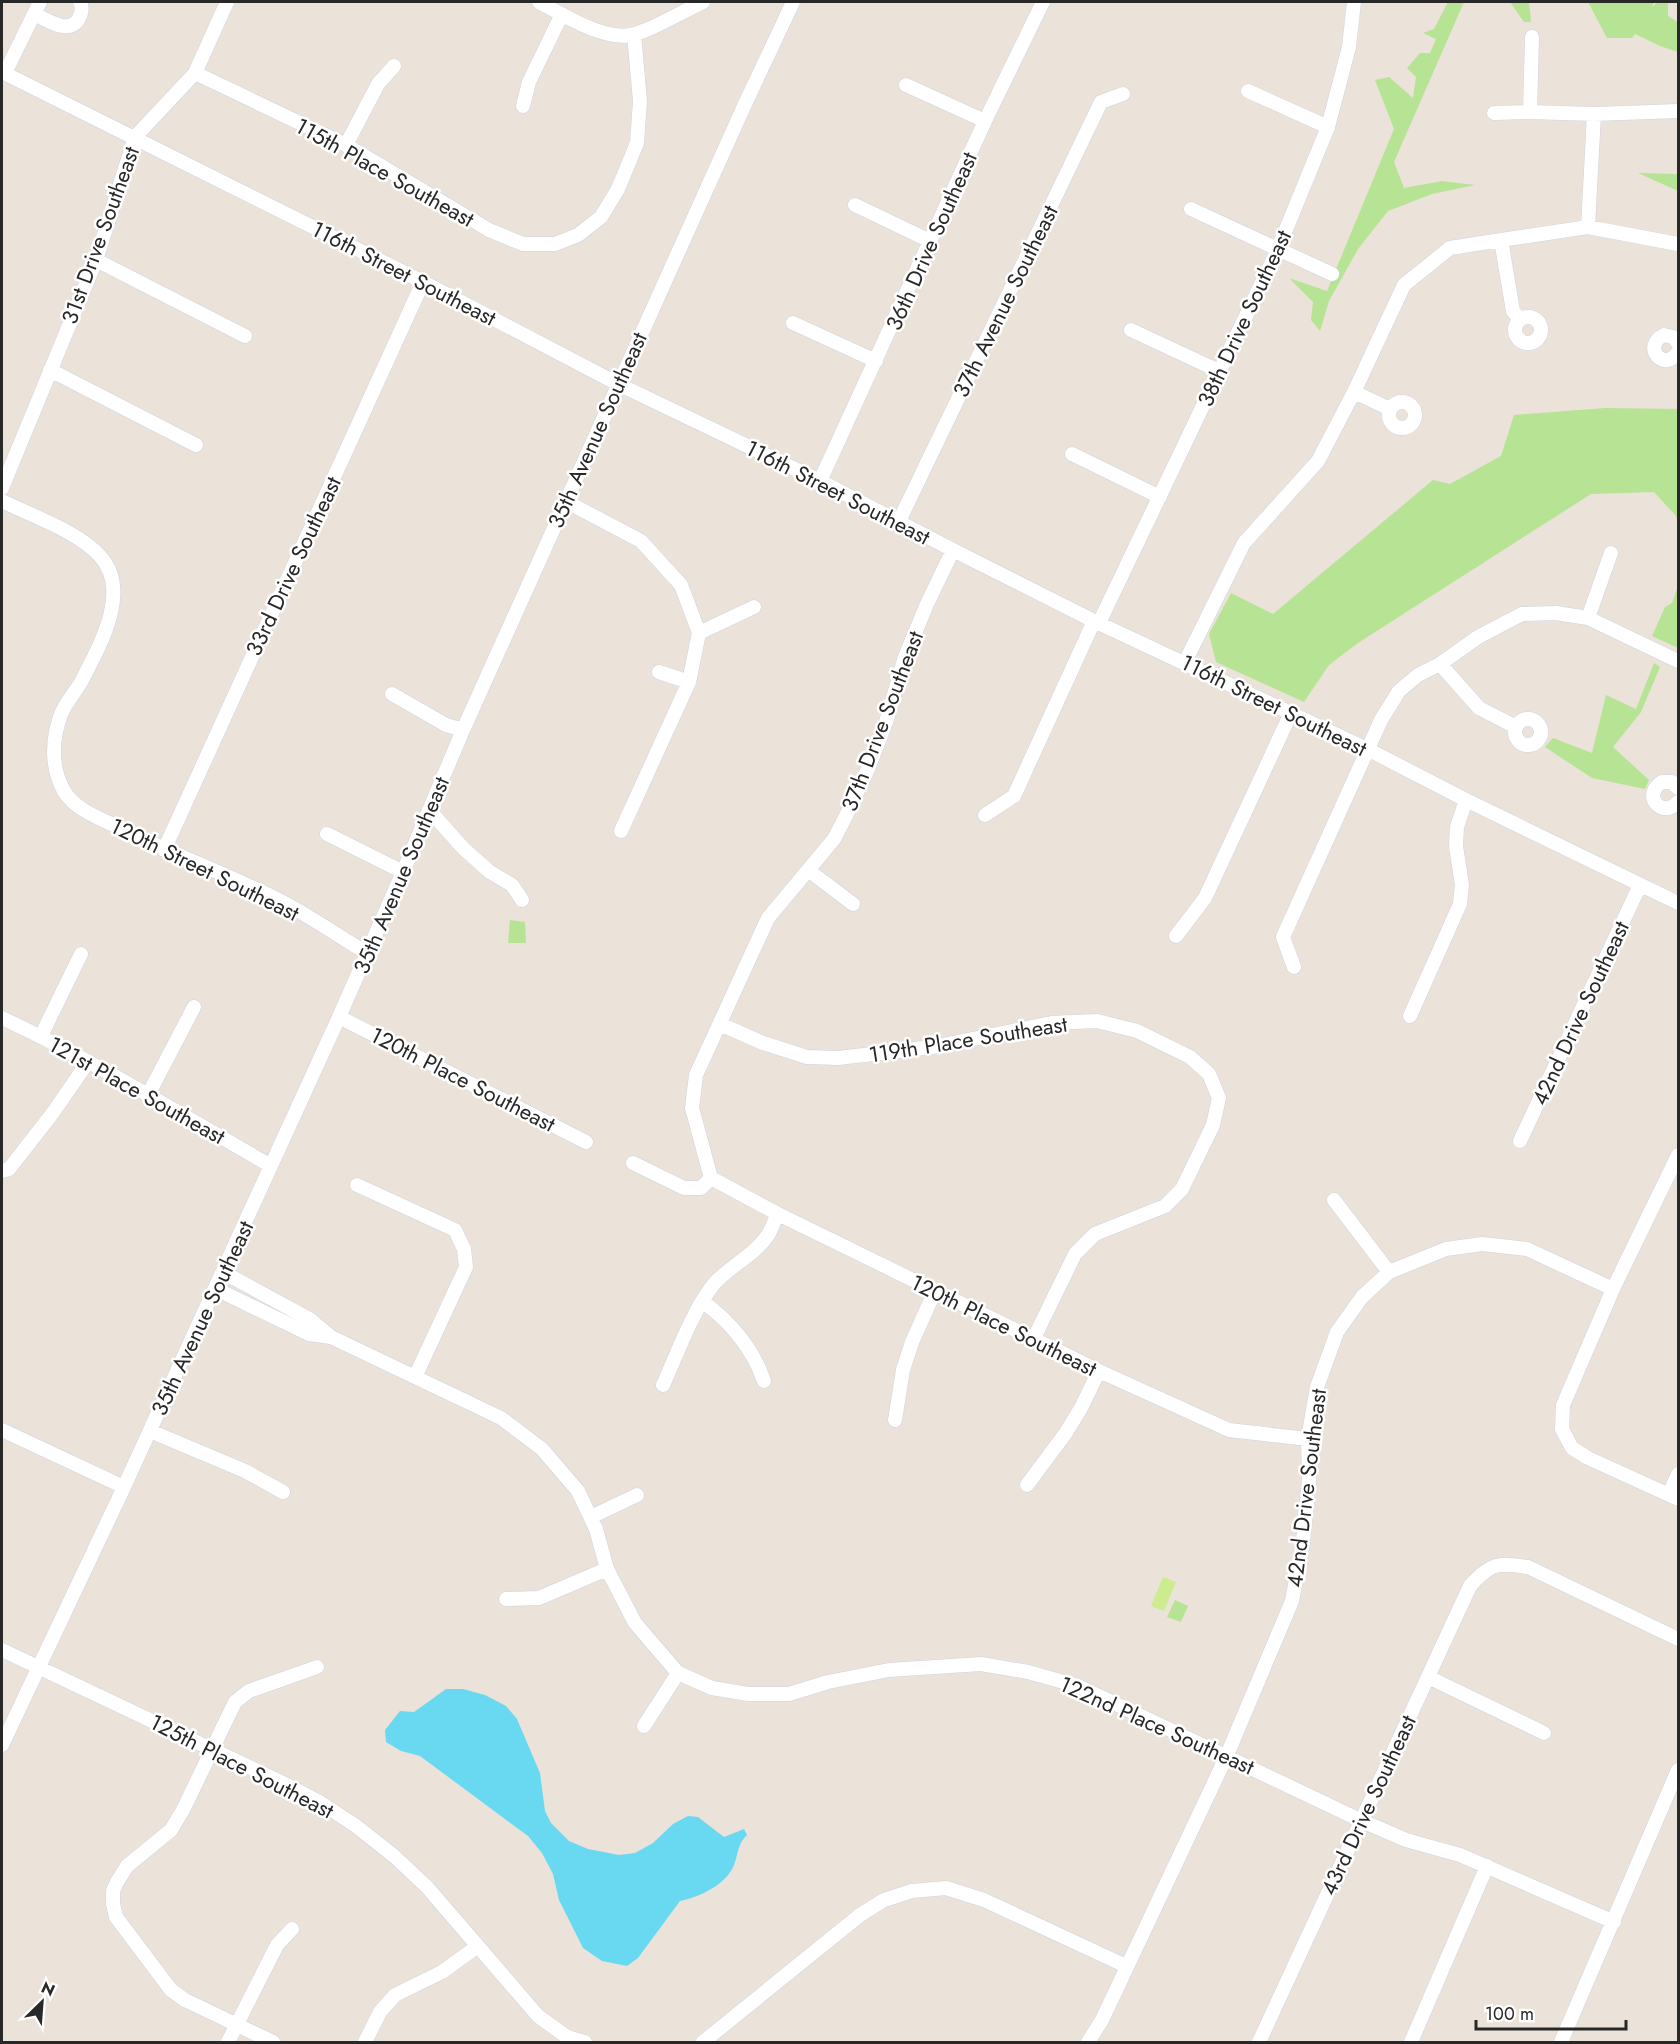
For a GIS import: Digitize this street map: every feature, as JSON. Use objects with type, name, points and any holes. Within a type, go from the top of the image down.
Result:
[{"type":"street","points":[[3,72],[37,8],[64,27],[70,27],[80,16],[82,8],[80,2]]},
{"type":"street","name":"31st Drive Southeast","points":[[2,488],[96,260],[135,137],[195,73],[227,2]]},
{"type":"street","points":[[539,2],[593,29],[618,36],[634,34],[704,2]]},
{"type":"street","name":"35th Avenue Southeast","points":[[2,1745],[216,1289],[339,1017],[463,730],[618,384],[793,2]]},
{"type":"street","name":"36th Drive Southeast","points":[[820,481],[1042,2]]},
{"type":"street","name":"38th Drive Southeast","points":[[986,815],[1014,796],[1278,249],[1328,127],[1349,47],[1354,2]]},
{"type":"street","points":[[523,106],[530,82],[562,14]]},
{"type":"street","name":"115th Place Southeast","points":[[195,73],[346,145],[489,230],[523,244],[555,244],[578,235],[601,217],[618,189],[638,143],[640,101],[634,34]]},
{"type":"street","points":[[1530,112],[1532,37]]},
{"type":"street","points":[[346,145],[378,84],[394,66]]},
{"type":"street","name":"116th Street Southeast","points":[[3,72],[423,282],[618,384],[820,481],[1097,622],[1367,749],[1678,903]]},
{"type":"street","points":[[906,85],[986,121]]},
{"type":"street","points":[[1248,91],[1328,127]]},
{"type":"street","name":"37th Avenue Southeast","points":[[899,521],[1101,102],[1123,94]]},
{"type":"street","points":[[1494,113],[1594,114],[1678,111]]},
{"type":"street","points":[[1588,227],[1594,114]]},
{"type":"street","points":[[855,205],[930,242]]},
{"type":"street","points":[[1191,209],[1332,274]]},
{"type":"street","points":[[1185,662],[1244,543],[1318,461],[1354,392],[1404,285],[1450,248],[1588,227],[1678,244]]},
{"type":"street","points":[[1502,240],[1513,311],[1520,320]]},
{"type":"street","points":[[96,260],[244,336]]},
{"type":"street","name":"33rd Drive Southeast","points":[[164,850],[423,282]]},
{"type":"street","points":[[793,323],[876,361]]},
{"type":"street","points":[[1131,330],[1219,371]]},
{"type":"street","points":[[1677,335],[1664,335],[1657,339],[1654,347],[1659,358],[1666,360],[1674,358],[1678,352]]},
{"type":"street","points":[[50,370],[196,445]]},
{"type":"street","points":[[1354,392],[1390,410]]},
{"type":"street","points":[[1072,454],[1160,497]]},
{"type":"street","name":"120th Street Southeast","points":[[2,501],[80,539],[101,556],[113,578],[114,601],[108,625],[81,682],[60,714],[53,742],[56,773],[65,794],[83,810],[164,850],[275,898],[367,953]]},
{"type":"street","points":[[566,501],[641,541],[681,585],[699,633],[689,682],[621,831]]},
{"type":"street","name":"37th Drive Southeast","points":[[711,1178],[692,1108],[696,1075],[768,918],[834,839],[864,778],[886,722],[905,657],[953,550]]},
{"type":"street","points":[[1588,618],[1611,553]]},
{"type":"street","points":[[699,633],[754,607]]},
{"type":"street","points":[[1294,967],[1283,937],[1381,720],[1399,691],[1418,675],[1440,664],[1478,637],[1522,614],[1556,613],[1588,618],[1678,661]]},
{"type":"street","points":[[1440,664],[1479,708],[1516,727]]},
{"type":"street","points":[[659,672],[689,682]]},
{"type":"street","points":[[392,694],[446,725],[463,730]]},
{"type":"street","points":[[1176,936],[1205,898],[1291,713]]},
{"type":"street","points":[[1678,788],[1671,782],[1662,782],[1656,787],[1653,795],[1656,803],[1663,808],[1670,808],[1678,802]]},
{"type":"street","points":[[1410,1016],[1460,904],[1462,885],[1456,846],[1457,827],[1466,800]]},
{"type":"street","points":[[429,810],[490,872],[512,885],[522,900]]},
{"type":"street","points":[[327,834],[403,872]]},
{"type":"street","points":[[808,870],[853,904]]},
{"type":"street","name":"42nd Drive Southeast","points":[[1520,1141],[1640,885]]},
{"type":"street","points":[[41,1036],[81,954]]},
{"type":"street","points":[[148,1095],[194,1007]]},
{"type":"street","name":"120th Place Southeast","points":[[339,1017],[586,1142]]},
{"type":"street","name":"121st Place Southeast","points":[[2,1018],[41,1036],[271,1166]]},
{"type":"street","name":"119th Place Southeast","points":[[720,1024],[763,1043],[807,1057],[838,1058],[933,1047],[1052,1023],[1097,1021],[1137,1030],[1190,1057],[1209,1074],[1219,1098],[1213,1125],[1182,1189],[1165,1206],[1095,1234],[1075,1254],[1034,1338]]},
{"type":"street","points":[[5,1170],[52,1114],[88,1062]]},
{"type":"street","points":[[1678,1155],[1613,1289],[1563,1405],[1562,1429],[1572,1448],[1588,1458],[1674,1496],[1678,1474]]},
{"type":"street","points":[[633,1163],[684,1188],[701,1188],[711,1178]]},
{"type":"street","name":"120th Place Southeast","points":[[711,1178],[778,1214],[1099,1371],[1228,1430],[1308,1438]]},
{"type":"street","points":[[357,1185],[455,1230],[464,1249],[466,1267],[415,1377]]},
{"type":"street","points":[[1334,1200],[1389,1272]]},
{"type":"street","points":[[663,1385],[712,1287],[726,1271],[754,1250],[767,1236],[778,1214]]},
{"type":"street","name":"42nd Drive Southeast","points":[[1089,2043],[1227,1755],[1292,1601],[1303,1542],[1310,1480],[1308,1438],[1317,1387],[1337,1332],[1362,1297],[1389,1272],[1446,1248],[1482,1245],[1527,1249],[1613,1289]]},
{"type":"street","name":"122nd Place Southeast","points":[[223,1272],[311,1320],[331,1337],[501,1418],[542,1449],[578,1491],[596,1529],[607,1569],[635,1623],[678,1673],[712,1688],[748,1694],[789,1694],[828,1682],[889,1670],[981,1664],[1028,1672],[1078,1686],[1360,1820],[1406,1840],[1460,1855],[1488,1866],[1614,1922]]},
{"type":"street","name":"122nd Place Southeast","points":[[216,1289],[309,1334],[331,1337]]},
{"type":"street","points":[[895,1420],[903,1370],[912,1342],[935,1291]]},
{"type":"street","points":[[703,1302],[717,1312],[744,1342],[764,1381]]},
{"type":"street","points":[[1027,1485],[1065,1434],[1099,1371]]},
{"type":"street","points":[[2,1430],[124,1487]]},
{"type":"street","points":[[150,1431],[245,1472],[283,1492]]},
{"type":"street","points":[[591,1518],[637,1495]]},
{"type":"street","name":"43rd Drive Southeast","points":[[1259,2043],[1470,1586],[1484,1572],[1503,1563],[1528,1567],[1678,1639]]},
{"type":"street","points":[[506,1599],[539,1598],[607,1569]]},
{"type":"street","name":"125th Place Southeast","points":[[2,1650],[287,1785],[321,1803],[356,1826],[394,1856],[427,1887],[538,2016],[567,2037],[585,2043]]},
{"type":"street","points":[[273,2043],[185,2000],[171,1990],[116,1917],[113,1892],[127,1866],[171,1830],[235,1702],[249,1691],[317,1667]]},
{"type":"street","points":[[644,1726],[678,1673]]},
{"type":"street","points":[[1428,1677],[1544,1733]]},
{"type":"street","points":[[1561,2043],[1678,1770]]},
{"type":"street","points":[[1410,2043],[1488,1866]]},
{"type":"street","points":[[703,2043],[860,1915],[884,1900],[912,1891],[946,1888],[984,1900],[1126,1966]]},
{"type":"street","points":[[228,2043],[278,1945],[292,1929]]},
{"type":"street","points":[[365,2043],[380,2012],[395,1995],[442,1972],[478,1947]]},
{"type":"green space","points":[[1448,2],[1464,2],[1394,162],[1404,188],[1442,181],[1475,185],[1432,194],[1388,211],[1358,249],[1329,301],[1320,331],[1311,320],[1313,302],[1289,278],[1327,291],[1394,129],[1375,80],[1389,77],[1413,98],[1416,77],[1407,68],[1420,53],[1430,53],[1436,39],[1423,33],[1434,29]]},
{"type":"green space","points":[[1510,2],[1529,2],[1531,22],[1524,22]]},
{"type":"green space","points":[[1588,2],[1654,2],[1652,7],[1658,2],[1668,2],[1668,16],[1678,22],[1678,52],[1635,34],[1632,38],[1607,38]]},
{"type":"green space","points":[[1638,173],[1678,174],[1678,191]]},
{"type":"green space","points":[[1605,408],[1678,409],[1678,523],[1676,516],[1654,492],[1591,494],[1358,643],[1329,665],[1304,702],[1216,662],[1209,634],[1231,593],[1273,614],[1433,480],[1450,484],[1501,456],[1514,415]]},
{"type":"green space","points":[[1678,586],[1678,648],[1652,636],[1665,607],[1672,603]]},
{"type":"green space","points":[[1654,663],[1660,667],[1641,712],[1613,747],[1649,780],[1645,789],[1592,778],[1545,747],[1553,738],[1592,753],[1606,695],[1636,709]]},
{"type":"green space","points":[[510,920],[525,922],[526,943],[508,943]]},
{"type":"green space","points":[[1163,1577],[1176,1582],[1164,1611],[1151,1606]]},
{"type":"green space","points":[[1175,1600],[1188,1606],[1181,1622],[1167,1617]]},
{"type":"water","points":[[446,1689],[463,1689],[485,1695],[506,1706],[517,1719],[540,1773],[545,1811],[551,1823],[569,1841],[588,1849],[619,1855],[635,1853],[653,1843],[673,1824],[688,1816],[698,1817],[724,1837],[744,1829],[747,1835],[740,1845],[730,1872],[711,1889],[680,1901],[638,1958],[627,1966],[602,1961],[583,1948],[559,1900],[553,1874],[542,1853],[528,1836],[420,1756],[401,1751],[386,1742],[385,1730],[400,1711],[414,1712]]}]
